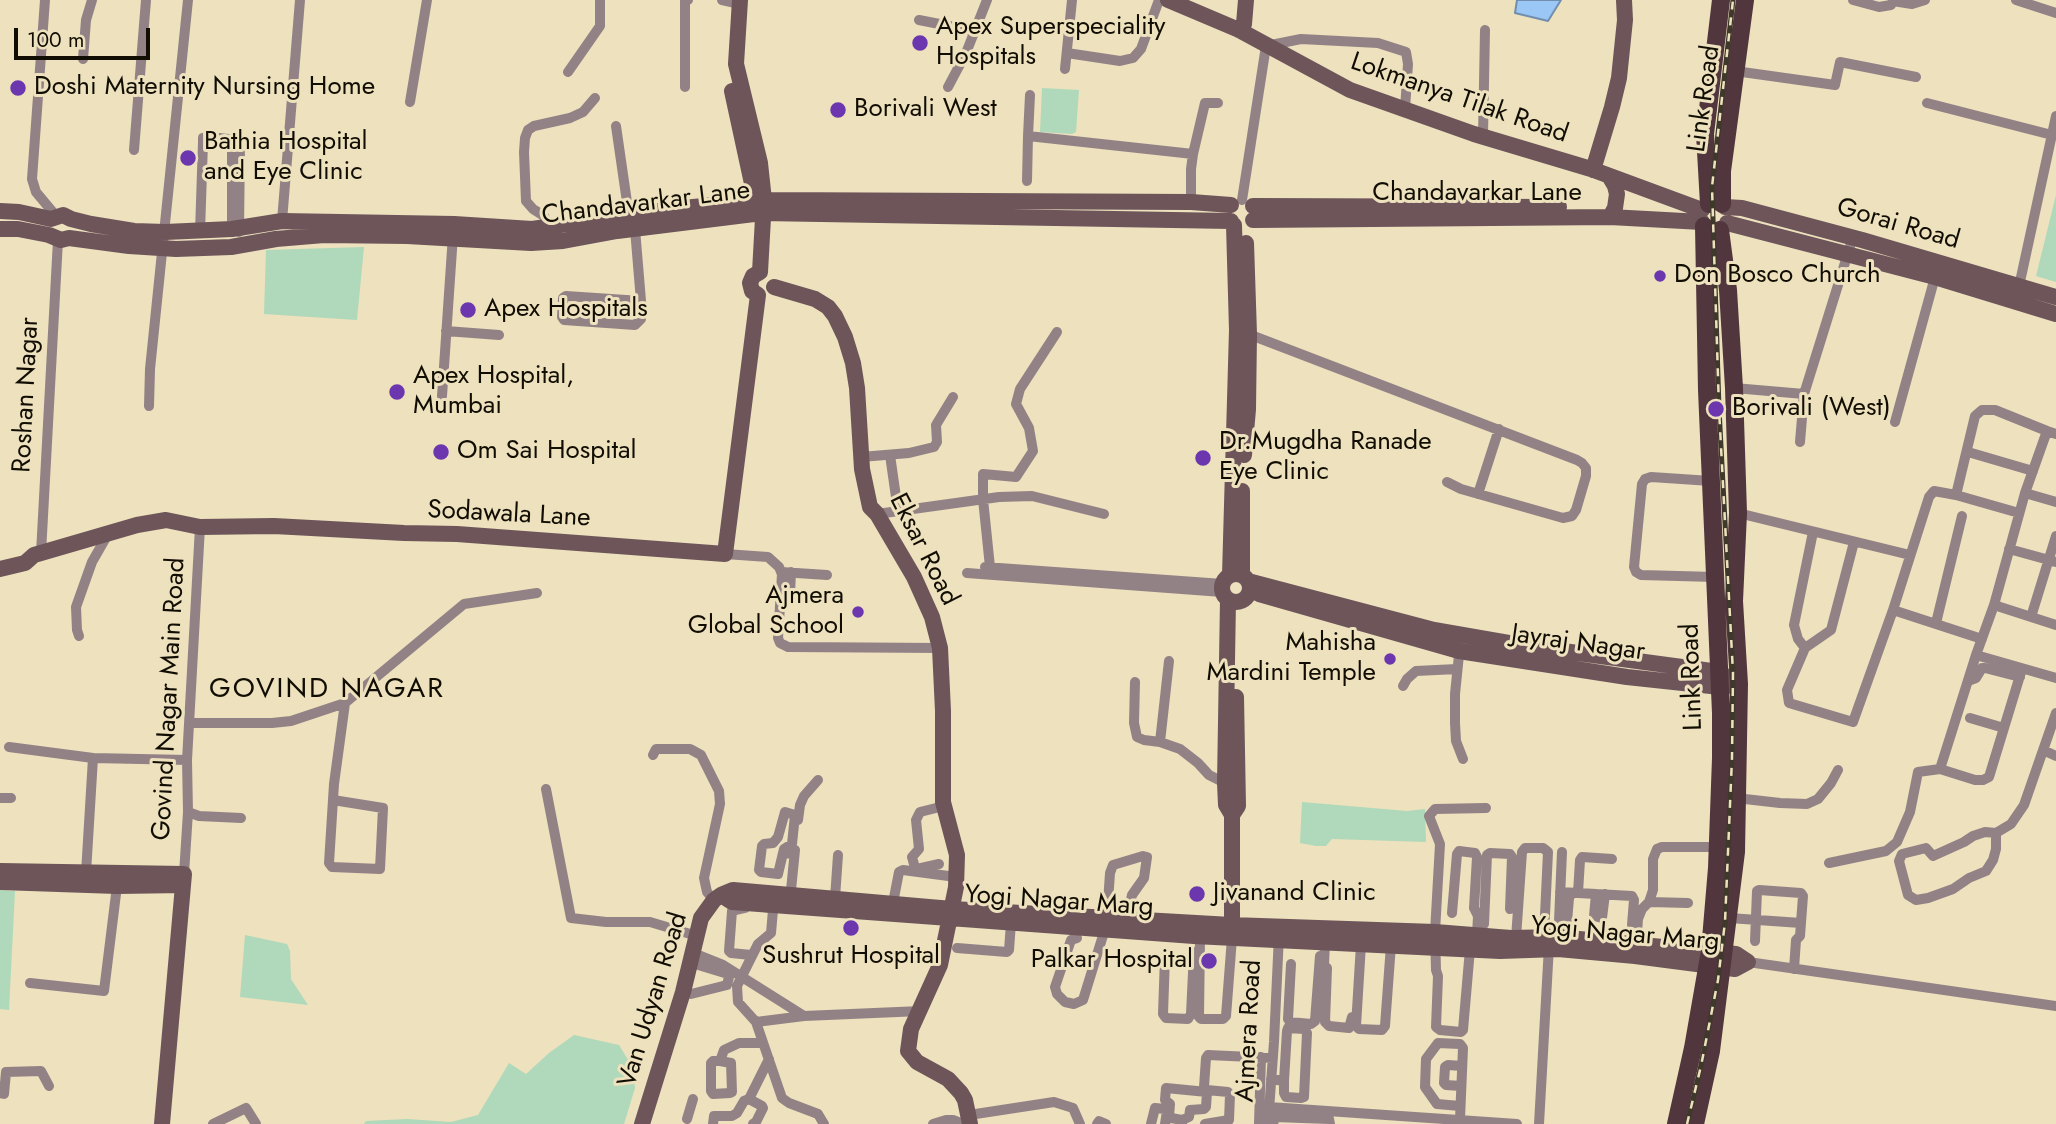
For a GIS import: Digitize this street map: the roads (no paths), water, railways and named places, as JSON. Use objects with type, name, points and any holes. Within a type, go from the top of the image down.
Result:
[{"type":"main road","points":[[1712,214],[1705,134],[1721,0]]},
{"type":"main road","name":"Link Road","points":[[1695,1124],[1711,1051],[1716,959],[1721,724],[1711,481],[1712,214],[1722,171],[1745,0]]},
{"type":"main road","name":"Link Road","points":[[1676,1124],[1728,918],[1736,852],[1739,684],[1734,600],[1738,513],[1734,388],[1728,290],[1712,214]]},
{"type":"street","points":[[45,0],[32,179],[36,192],[59,228]]},
{"type":"street","points":[[83,59],[86,20],[92,0]]},
{"type":"street","points":[[134,150],[146,0]]},
{"type":"street","points":[[149,406],[150,369],[188,0]]},
{"type":"street","points":[[282,221],[300,0]]},
{"type":"street","points":[[410,102],[427,0]]},
{"type":"street","points":[[568,72],[600,26],[600,0]]},
{"type":"street","points":[[685,87],[685,0],[688,0]]},
{"type":"street","points":[[948,87],[987,0]]},
{"type":"street","points":[[1065,69],[1072,0]]},
{"type":"street","points":[[1067,53],[1121,61],[1133,58],[1141,49],[1158,0]]},
{"type":"street","name":"Lokmanya Tilak Road","points":[[1168,0],[1242,27]]},
{"type":"street","name":"Lokmanya Tilak Road","points":[[1194,0],[1209,6],[1269,46],[1350,90],[1595,168],[1712,214]]},
{"type":"street","points":[[1242,27],[1246,0]]},
{"type":"street","points":[[1595,168],[1611,76],[1616,0]]},
{"type":"street","points":[[1595,168],[1619,78],[1625,20],[1624,0]]},
{"type":"street","points":[[1853,0],[1879,6],[1891,5],[1893,0],[1912,4],[1925,0]]},
{"type":"street","points":[[2016,0],[2056,13]]},
{"type":"street","points":[[732,1],[736,64],[760,163],[760,272]]},
{"type":"street","points":[[919,20],[975,31]]},
{"type":"street","points":[[1483,133],[1485,30]]},
{"type":"street","points":[[1197,937],[1199,1017],[1223,1019],[1226,1016],[1232,932],[1232,815],[1226,805],[1225,783],[1242,408],[1241,215],[1269,46],[1301,39],[1378,43],[1406,52],[1408,64],[1405,106]]},
{"type":"street","points":[[1735,71],[1835,85],[1840,62],[1916,76]]},
{"type":"street","points":[[1027,181],[1030,95]]},
{"type":"street","points":[[549,228],[544,216],[526,201],[524,152],[528,130],[583,112],[594,98]]},
{"type":"street","points":[[1191,202],[1193,154],[1205,103],[1218,103]]},
{"type":"street","points":[[1927,103],[2052,135]]},
{"type":"street","points":[[2018,293],[2056,116]]},
{"type":"street","points":[[616,126],[632,222],[641,301],[640,319],[635,325],[564,320],[562,317],[563,298],[566,296],[641,301]]},
{"type":"street","points":[[1028,136],[1193,154]]},
{"type":"street","points":[[200,232],[203,138],[232,140],[235,228],[239,247]]},
{"type":"street","points":[[1595,168],[1615,186],[1617,194],[1613,213]]},
{"type":"street","name":"Chandavarkar Lane","points":[[164,240],[217,249],[276,239],[324,235],[407,236],[453,231],[632,222],[760,205],[1191,202],[1241,215]]},
{"type":"street","name":"Chandavarkar Lane","points":[[760,205],[1241,215],[1712,214]]},
{"type":"street","name":"Gorai Road","points":[[1712,214],[1742,208],[1853,237],[2018,293],[2056,314]]},
{"type":"street","name":"Chandavarkar Lane","points":[[0,211],[19,212],[59,228],[129,246],[200,232],[282,221],[453,231],[531,243],[552,242],[632,222]]},
{"type":"street","name":"Gorai Road","points":[[1712,214],[1935,277],[2018,293],[2056,297]]},
{"type":"street","name":"Chandavarkar Lane","points":[[0,229],[59,228]]},
{"type":"street","name":"Roshan Nagar","points":[[30,556],[59,228]]},
{"type":"street","points":[[442,396],[453,231]]},
{"type":"street","points":[[1800,442],[1804,394],[1853,237]]},
{"type":"street","points":[[760,272],[771,276],[774,287],[769,293],[758,295],[751,290],[750,283],[753,275],[760,272]]},
{"type":"street","points":[[1895,422],[1935,277]]},
{"type":"street","name":"Eksar Road","points":[[774,287],[815,299],[828,307],[845,337],[857,388],[861,457],[870,508],[877,514],[914,577],[932,617],[940,648],[944,806],[957,855],[956,877],[940,965],[911,1029],[908,1051],[917,1062],[948,1079],[961,1093],[965,1100],[967,1121]]},
{"type":"street","points":[[758,295],[725,554],[768,557],[786,572],[827,575]]},
{"type":"street","points":[[446,331],[499,335]]},
{"type":"street","points":[[990,567],[983,474],[1016,477],[1033,451],[1029,428],[1016,404],[1020,389],[1057,332]]},
{"type":"street","points":[[1243,332],[1499,429],[1582,463],[1586,468],[1583,488],[1572,516],[1563,518],[1461,489],[1447,482]]},
{"type":"street","points":[[1734,388],[1804,394]]},
{"type":"street","points":[[861,457],[909,453],[933,447],[937,442],[936,425],[953,397]]},
{"type":"street","points":[[1940,769],[1994,605],[2025,493],[2051,433],[1996,410],[1982,410],[1975,416],[1956,495]]},
{"type":"street","points":[[1478,494],[1499,429]]},
{"type":"street","points":[[1968,452],[2034,471]]},
{"type":"street","points":[[890,455],[898,511]]},
{"type":"street","points":[[1711,481],[1651,477],[1645,479],[1642,484],[1634,567],[1641,575],[1715,577]]},
{"type":"street","points":[[1854,542],[1831,630],[1805,648],[1787,690],[1789,702],[1853,722],[1893,610],[1928,497],[1934,491],[2019,513]]},
{"type":"street","points":[[2025,493],[2056,502]]},
{"type":"street","points":[[877,514],[983,499],[1032,496],[1104,514]]},
{"type":"street","points":[[1738,513],[1910,555]]},
{"type":"street","points":[[1936,623],[1962,516]]},
{"type":"street","name":"Sodawala Lane","points":[[0,569],[30,556],[166,520],[200,527],[274,526],[457,534],[725,554]]},
{"type":"street","name":"Govind Nagar Main Road","points":[[184,880],[188,812],[187,760],[200,527]]},
{"type":"street","points":[[1805,648],[1798,639],[1794,625],[1813,532]]},
{"type":"street","points":[[79,636],[76,607],[92,562],[108,534]]},
{"type":"street","points":[[2031,617],[2052,561],[2056,536]]},
{"type":"street","points":[[2009,548],[2052,561]]},
{"type":"street","name":"Sodawala Lane","points":[[0,558],[30,556]]},
{"type":"street","points":[[1005,572],[990,567],[967,569],[1103,580],[1235,588]]},
{"type":"street","points":[[786,572],[786,592],[778,638],[780,643],[788,647],[940,648]]},
{"type":"street","name":"Jayraj Nagar","points":[[1235,588],[1458,652],[1627,677],[1719,680]]},
{"type":"street","name":"Jayraj Nagar","points":[[1235,588],[1434,630],[1739,684]]},
{"type":"street","points":[[189,723],[291,721],[345,703],[464,604],[537,593]]},
{"type":"street","points":[[1994,605],[2056,625]]},
{"type":"street","points":[[1893,610],[1982,639]]},
{"type":"street","points":[[1463,634],[1458,652],[1455,723],[1456,741],[1463,760]]},
{"type":"street","points":[[1976,655],[2021,673]]},
{"type":"street","points":[[1160,742],[1169,661]]},
{"type":"street","points":[[1968,681],[1976,678],[1982,668],[2056,678]]},
{"type":"street","points":[[1403,686],[1416,671],[1457,669]]},
{"type":"street","points":[[1829,863],[1886,851],[1897,842],[1910,812],[1918,772],[1940,769],[1975,780],[1989,777],[2021,673]]},
{"type":"street","points":[[1231,678],[1238,806],[1232,815]]},
{"type":"street","points":[[1135,682],[1135,732],[1138,737],[1180,749],[1209,775],[1225,783]]},
{"type":"street","points":[[333,800],[383,808],[380,869],[330,865],[333,800],[345,703]]},
{"type":"street","points":[[1996,833],[1996,849],[1986,871],[1953,889],[1928,898],[1916,900],[1908,895],[1899,861],[1902,854],[1927,848],[1933,856],[1973,836],[1986,832],[1996,833],[2011,824],[2024,805],[2056,713]]},
{"type":"street","points":[[1970,718],[2004,728]]},
{"type":"street","points":[[9,747],[93,758],[187,760]]},
{"type":"street","points":[[653,755],[656,749],[690,749],[701,755],[719,791],[720,804],[704,878],[707,892],[717,898]]},
{"type":"street","points":[[2043,750],[2056,756]]},
{"type":"street","points":[[86,873],[93,758]]},
{"type":"street","points":[[1736,798],[1807,804],[1818,799],[1838,770]]},
{"type":"street","points":[[790,900],[788,854],[784,849],[792,844],[794,813],[783,813],[778,838],[773,844],[762,846],[761,872],[778,874],[788,854],[800,841],[800,805],[818,780]]},
{"type":"street","points":[[546,789],[571,918],[606,922],[650,922],[697,936]]},
{"type":"street","points":[[939,864],[917,869],[912,857],[919,849],[916,820],[920,812],[944,806]]},
{"type":"street","points":[[1486,808],[1435,809],[1429,816],[1440,844],[1435,940],[1438,976],[1436,1027],[1440,1030],[1463,1030],[1487,855],[1490,853],[1510,854],[1512,857],[1510,909]]},
{"type":"street","points":[[188,812],[199,816],[241,818]]},
{"type":"street","points":[[1633,949],[1638,919],[1649,902],[1653,884],[1653,859],[1657,849],[1717,847]]},
{"type":"street","points":[[1516,938],[1522,852],[1525,848],[1543,848],[1548,852],[1552,941],[1539,1124]]},
{"type":"street","points":[[1452,913],[1457,854],[1460,851],[1475,853],[1474,908],[1478,916],[1476,940]]},
{"type":"street","points":[[1562,852],[1570,893],[1567,922]]},
{"type":"street","points":[[835,898],[838,855]]},
{"type":"street","points":[[1073,927],[1055,987],[1057,994],[1065,1002],[1074,1004],[1083,1000],[1106,923],[1113,865],[1143,856],[1147,858],[1144,878],[1132,895],[1125,925]]},
{"type":"street","points":[[1552,941],[1582,857],[1612,859]]},
{"type":"street","points":[[892,908],[902,870],[956,877]]},
{"type":"street","points":[[0,871],[86,873],[184,880]]},
{"type":"street","points":[[0,882],[117,886],[184,880]]},
{"type":"street","points":[[162,1124],[184,880]]},
{"type":"street","points":[[30,983],[104,991],[117,886]]},
{"type":"street","points":[[1755,941],[1757,891],[1801,893],[1800,936],[1796,940],[1794,969]]},
{"type":"street","points":[[1438,892],[1454,893]]},
{"type":"street","points":[[1570,893],[1632,896],[1633,949]]},
{"type":"street","name":"Van Udyan Road","points":[[642,1124],[682,992],[701,961],[697,936],[701,918],[717,898],[732,902],[835,898],[892,908]]},
{"type":"street","name":"Van Udyan Road","points":[[790,900],[950,914]]},
{"type":"street","points":[[1649,902],[1688,903]]},
{"type":"street","points":[[751,955],[729,951],[732,911],[751,906],[771,908],[771,933],[758,944],[751,955],[737,986],[738,1002],[756,1022],[782,1098],[818,1114],[824,1124]]},
{"type":"street","name":"Yogi Nagar Marg","points":[[950,914],[1073,927],[1106,923],[1232,932],[1435,940],[1516,938],[1716,959],[1736,954],[1748,962]]},
{"type":"street","points":[[1728,918],[1801,923]]},
{"type":"street","points":[[957,948],[1007,952],[1017,920]]},
{"type":"street","name":"Yogi Nagar Marg","points":[[1169,928],[1197,937],[1232,932]]},
{"type":"street","name":"Yogi Nagar Marg","points":[[1279,934],[1323,943],[1391,945],[1435,940]]},
{"type":"street","name":"Ajmera Road","points":[[1271,1124],[1271,1079],[1267,1057],[1280,1042],[1276,995],[1279,934]]},
{"type":"street","points":[[1165,957],[1163,1014],[1166,1018],[1188,1019],[1191,1014],[1197,937]]},
{"type":"street","name":"Yogi Nagar Marg","points":[[1476,940],[1500,951],[1552,941]]},
{"type":"street","points":[[1323,943],[1324,965],[1327,968],[1325,1023],[1329,1026],[1349,1028],[1359,944]]},
{"type":"street","points":[[1291,964],[1288,1019],[1290,1022],[1311,1024],[1315,1021],[1323,943]]},
{"type":"street","points":[[1359,944],[1356,1026],[1359,1029],[1382,1030],[1385,1026],[1391,945]]},
{"type":"street","points":[[701,961],[741,977],[804,1016]]},
{"type":"street","points":[[1748,962],[2056,1006]]},
{"type":"street","points":[[682,992],[691,994],[725,987],[729,977],[721,969]]},
{"type":"street","points":[[1276,995],[1289,995]]},
{"type":"street","points":[[756,1022],[804,1016],[921,1011]]},
{"type":"street","points":[[1288,1028],[1304,1029],[1307,1032],[1304,1097],[1286,1097],[1284,1081],[1280,1042],[1288,1028]]},
{"type":"street","points":[[720,1061],[724,1050],[739,1043],[763,1043]]},
{"type":"street","points":[[1460,1106],[1435,1103],[1425,1087],[1426,1059],[1438,1043],[1460,1044],[1463,1048],[1460,1106],[1465,1121]]},
{"type":"street","points":[[1205,1124],[1228,1120],[1230,1095],[1228,1092],[1207,1090],[1204,1087],[1208,1055],[1267,1057],[1259,1124]]},
{"type":"street","points":[[750,1099],[769,1059]]},
{"type":"street","points":[[1461,1086],[1446,1085],[1445,1067],[1462,1066]]},
{"type":"street","points":[[0,1093],[4,1094],[6,1072],[41,1070],[49,1086]]},
{"type":"street","points":[[1271,1079],[1284,1081]]},
{"type":"street","points":[[1166,1088],[1208,1092],[1206,1107],[1192,1108],[1189,1117],[1182,1122],[1169,1116],[1170,1104],[1165,1100],[1166,1088]]},
{"type":"street","points":[[689,1122],[693,1099]]},
{"type":"street","points":[[713,1124],[714,1116],[732,1116],[744,1101],[750,1099],[763,1108],[756,1122],[752,1124]]},
{"type":"street","points":[[933,1124],[947,1120],[967,1121],[1054,1102],[1073,1108],[1080,1124]]},
{"type":"street","points":[[1269,1107],[1312,1115],[1517,1124]]},
{"type":"street","points":[[216,1124],[246,1108],[256,1124]]},
{"type":"street","points":[[1151,1124],[1155,1108],[1167,1111],[1165,1124]]},
{"type":"street","points":[[1271,1124],[1275,1117],[1290,1113]]},
{"type":"street","points":[[1312,1115],[1329,1119],[1330,1124]]},
{"type":"street","points":[[1097,1124],[1099,1121],[1106,1124]]},
{"type":"water","points":[[1517,0],[1561,0],[1548,21],[1515,13]]},
{"type":"railway","points":[[1687,1124],[1718,980],[1725,922],[1732,758],[1733,673],[1719,409],[1712,187],[1733,0]]},
{"type":"place","name":"Apex Superspeciality Hospitals","points":[[920,43]]},
{"type":"place","name":"Doshi Maternity Nursing Home","points":[[18,88]]},
{"type":"place","name":"Borivali West","points":[[838,110]]},
{"type":"place","name":"Bathia Hospital and Eye Clinic","points":[[188,158]]},
{"type":"place","name":"Don Bosco Church","points":[[1660,276]]},
{"type":"place","name":"Apex Hospitals","points":[[468,310]]},
{"type":"place","name":"Apex Hospital, Mumbai","points":[[397,392]]},
{"type":"place","name":"Borivali (West)","points":[[1716,409]]},
{"type":"place","name":"Om Sai Hospital","points":[[441,452]]},
{"type":"place","name":"Dr.Mugdha Ranade Eye Clinic","points":[[1203,458]]},
{"type":"place","name":"Ajmera Global School","points":[[858,612]]},
{"type":"place","name":"Mahisha Mardini Temple","points":[[1390,659]]},
{"type":"place","name":"Jivanand Clinic","points":[[1197,894]]},
{"type":"place","name":"Sushrut Hospital","points":[[851,928]]},
{"type":"place","name":"Palkar Hospital","points":[[1209,961]]},
{"type":"district","name":"GOVIND NAGAR","points":[[327,690]]}]
